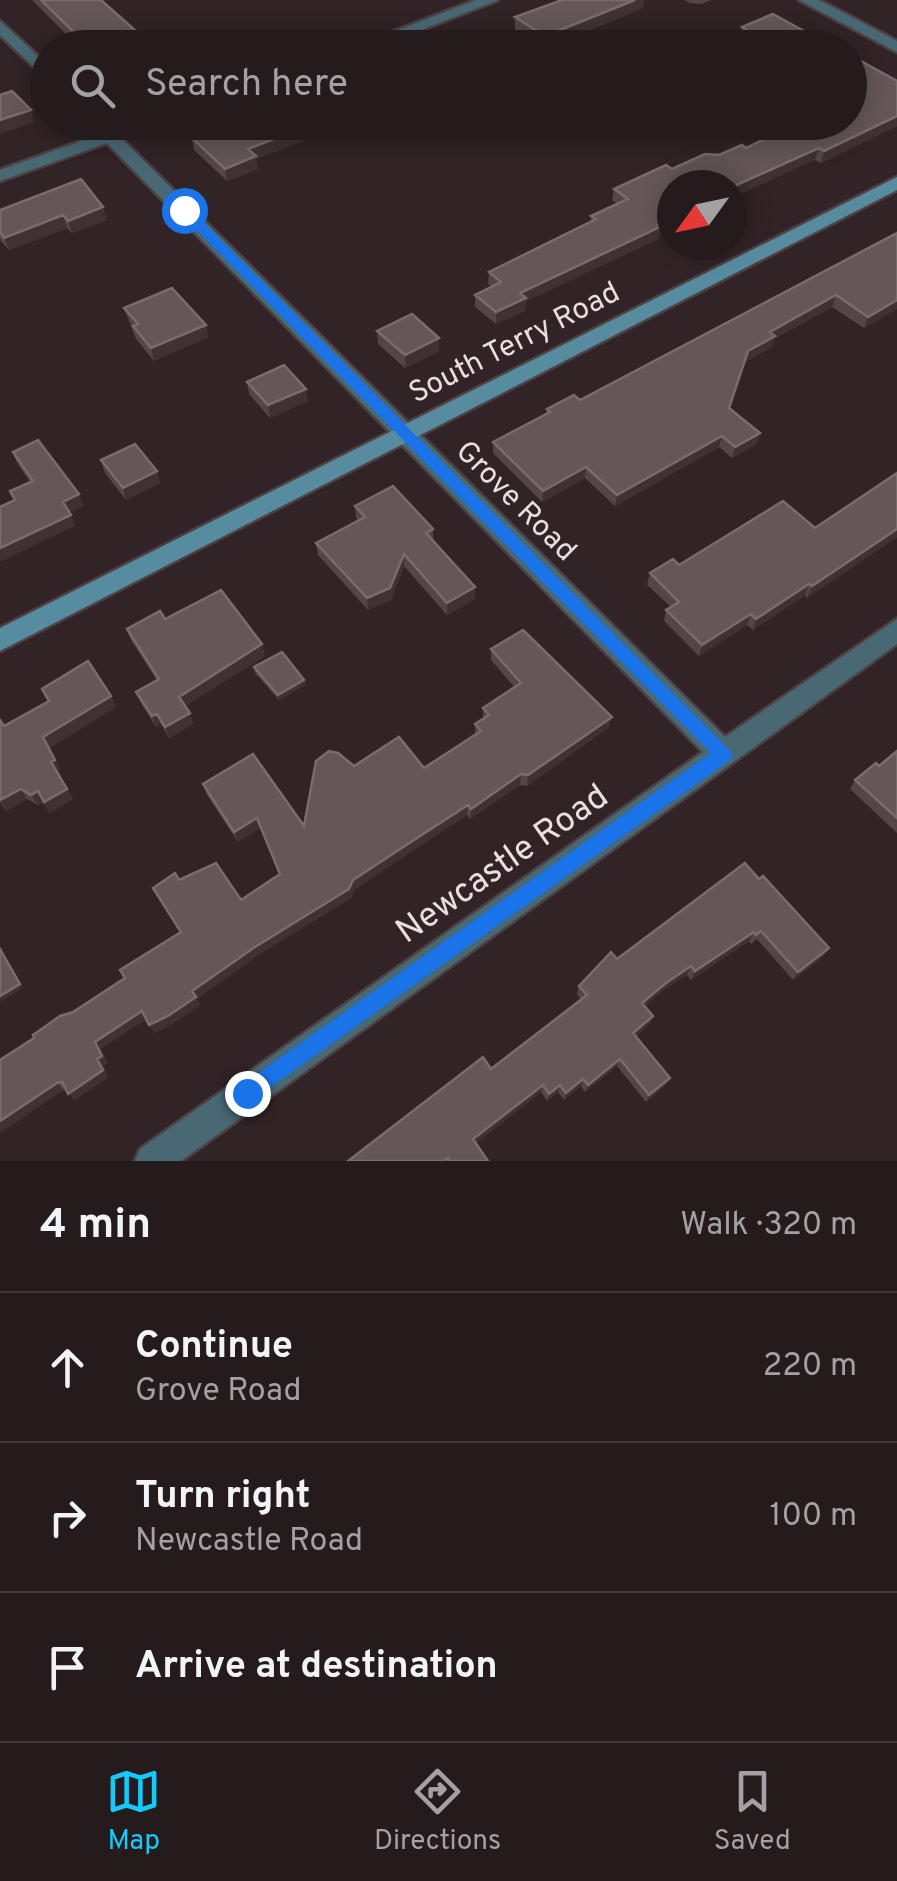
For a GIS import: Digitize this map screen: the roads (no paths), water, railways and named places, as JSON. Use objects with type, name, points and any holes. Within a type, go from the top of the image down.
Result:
[{"type":"street","points":[[408,30],[490,0]]},
{"type":"street","points":[[807,0],[864,30]]},
{"type":"street","points":[[0,26],[30,57]]},
{"type":"street","points":[[867,31],[897,47]]},
{"type":"street","points":[[0,176],[80,140]]},
{"type":"street","name":"Grove Road","points":[[112,140],[724,754]]},
{"type":"street","name":"South Terry Road","points":[[0,640],[897,183]]},
{"type":"street","name":"Newcastle Road","points":[[152,1161],[897,630]]}]
